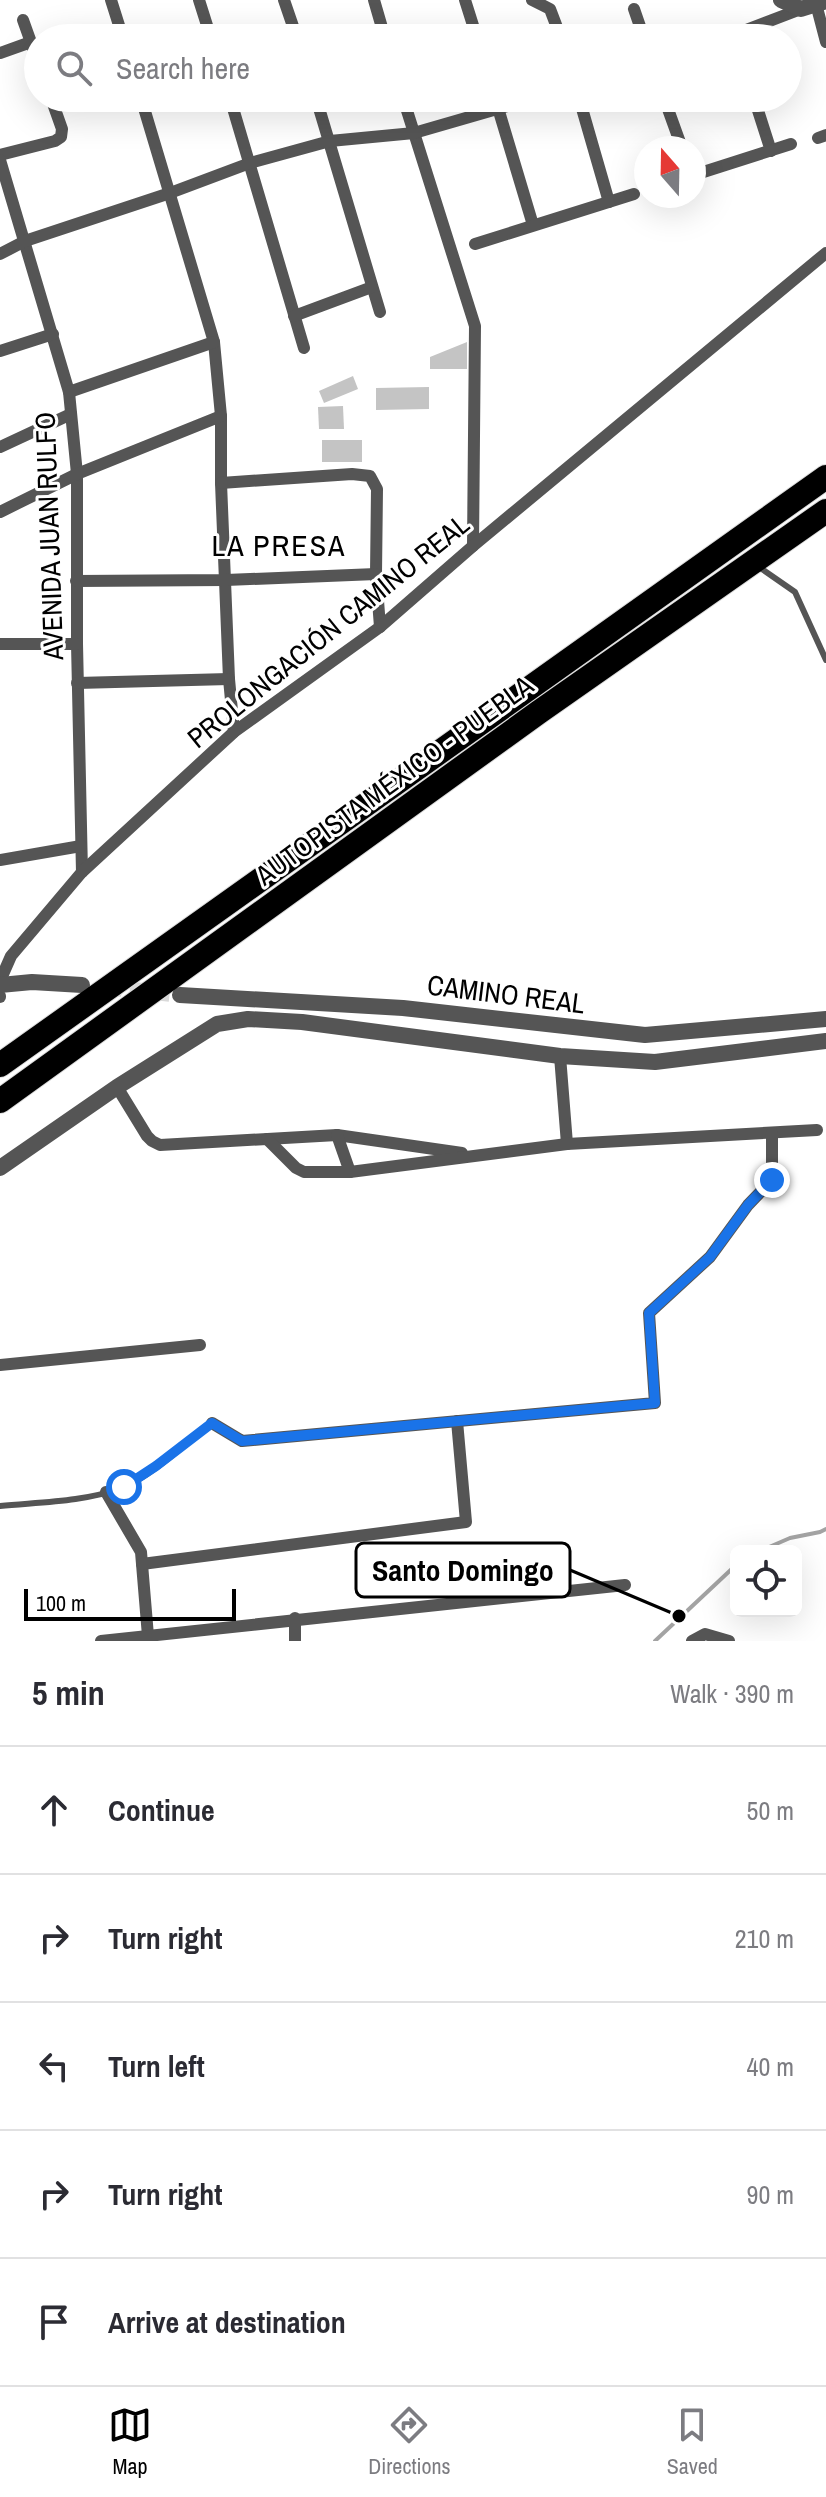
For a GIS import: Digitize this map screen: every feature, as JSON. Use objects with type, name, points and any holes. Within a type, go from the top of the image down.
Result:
[{"type":"highway","name":"AUTOPISTA MÉXICO - PUEBLA","points":[[0,1065],[826,477]]},
{"type":"highway","name":"AUTOPISTA MÉXICO - PUEBLA","points":[[0,1101],[539,712],[826,511]]},
{"type":"street","points":[[111,0],[119,24]]},
{"type":"street","points":[[199,0],[207,24]]},
{"type":"street","points":[[284,0],[292,24]]},
{"type":"street","points":[[374,0],[381,24]]},
{"type":"street","points":[[465,0],[473,24]]},
{"type":"street","points":[[532,0],[550,9],[556,24]]},
{"type":"street","points":[[784,0],[814,4]]},
{"type":"street","points":[[764,24],[814,4]]},
{"type":"street","points":[[814,4],[826,42]]},
{"type":"street","points":[[634,9],[639,24]]},
{"type":"street","points":[[23,20],[24,24]]},
{"type":"street","points":[[0,53],[24,44]]},
{"type":"street","points":[[0,158],[61,137],[62,129],[56,112]]},
{"type":"street","points":[[145,112],[214,342],[221,416],[229,679],[234,732]]},
{"type":"street","points":[[234,112],[304,348]]},
{"type":"street","points":[[321,112],[380,312]]},
{"type":"street","points":[[407,112],[475,326],[473,546]]},
{"type":"street","points":[[0,254],[25,241],[250,163],[330,141],[414,133],[472,112]]},
{"type":"street","points":[[500,112],[533,225]]},
{"type":"street","points":[[583,112],[609,202]]},
{"type":"street","points":[[669,112],[678,136]]},
{"type":"street","points":[[758,112],[771,151]]},
{"type":"street","points":[[706,171],[791,144]]},
{"type":"street","name":"AVENIDA JUAN RULFO","points":[[0,158],[69,392],[77,474],[77,683],[82,872]]},
{"type":"street","points":[[475,244],[634,194]]},
{"type":"street","name":"PROLONGACIÓN CAMINO REAL","points":[[0,983],[11,956],[82,872],[234,732],[380,627],[826,253]]},
{"type":"street","points":[[294,316],[372,287]]},
{"type":"street","points":[[0,351],[53,334]]},
{"type":"street","points":[[69,392],[214,342]]},
{"type":"street","points":[[0,447],[71,414]]},
{"type":"street","points":[[0,512],[77,474],[221,416]]},
{"type":"street","points":[[221,483],[352,474],[370,476],[377,489],[376,574],[380,627]]},
{"type":"street","points":[[76,581],[226,580],[376,574]]},
{"type":"street","points":[[0,644],[77,644]]},
{"type":"street","points":[[77,683],[229,679]]},
{"type":"street","points":[[0,860],[81,846]]},
{"type":"street","points":[[0,996],[32,982]]},
{"type":"street","points":[[0,983],[82,985]]},
{"type":"street","name":"CAMINO REAL","points":[[180,995],[403,1008],[645,1035],[826,1019]]},
{"type":"street","points":[[0,1168],[117,1087],[217,1024],[248,1019],[385,1031],[560,1056],[655,1062],[826,1041]]},
{"type":"street","points":[[560,1056],[567,1144]]},
{"type":"street","points":[[117,1087],[147,1136],[160,1145],[337,1135],[477,1155]]},
{"type":"street","points":[[267,1139],[304,1172],[350,1172],[567,1144],[817,1130]]},
{"type":"street","points":[[212,1423],[242,1441],[655,1403],[649,1313],[710,1257],[748,1205],[772,1180],[772,1133]]},
{"type":"street","points":[[337,1135],[350,1172]]},
{"type":"street","points":[[0,1365],[200,1345]]},
{"type":"street","points":[[142,1564],[466,1522],[457,1421]]},
{"type":"street","points":[[106,1492],[141,1552],[148,1636]]},
{"type":"street","points":[[101,1641],[625,1585]]},
{"type":"street","points":[[295,1618],[295,1641]]},
{"type":"street","points":[[692,1641],[705,1634],[729,1641]]},
{"type":"lane","points":[[752,563],[795,592],[826,660]]},
{"type":"lane","points":[[0,1506],[87,1498],[124,1487],[212,1423]]},
{"type":"building","points":[[467,342],[467,369],[430,369],[430,357]]},
{"type":"building","points":[[353,376],[358,389],[324,403],[319,391]]},
{"type":"building","points":[[429,387],[429,409],[376,410],[376,388]]},
{"type":"building","points":[[343,406],[344,429],[319,429],[318,407]]},
{"type":"building","points":[[322,440],[362,440],[362,462],[322,462]]},
{"type":"waterway","points":[[774,1545],[826,1529]]},
{"type":"waterway","points":[[655,1641],[730,1571]]},
{"type":"tunnel","points":[[106,987],[180,995]]},
{"type":"place","name":"Santo Domingo","points":[[679,1616]]},
{"type":"district","name":"LA PRESA","points":[[279,546]]},
{"type":"route","points":[[124,1487],[212,1423],[242,1441],[655,1403],[649,1313],[710,1257],[748,1205],[772,1180]]}]
